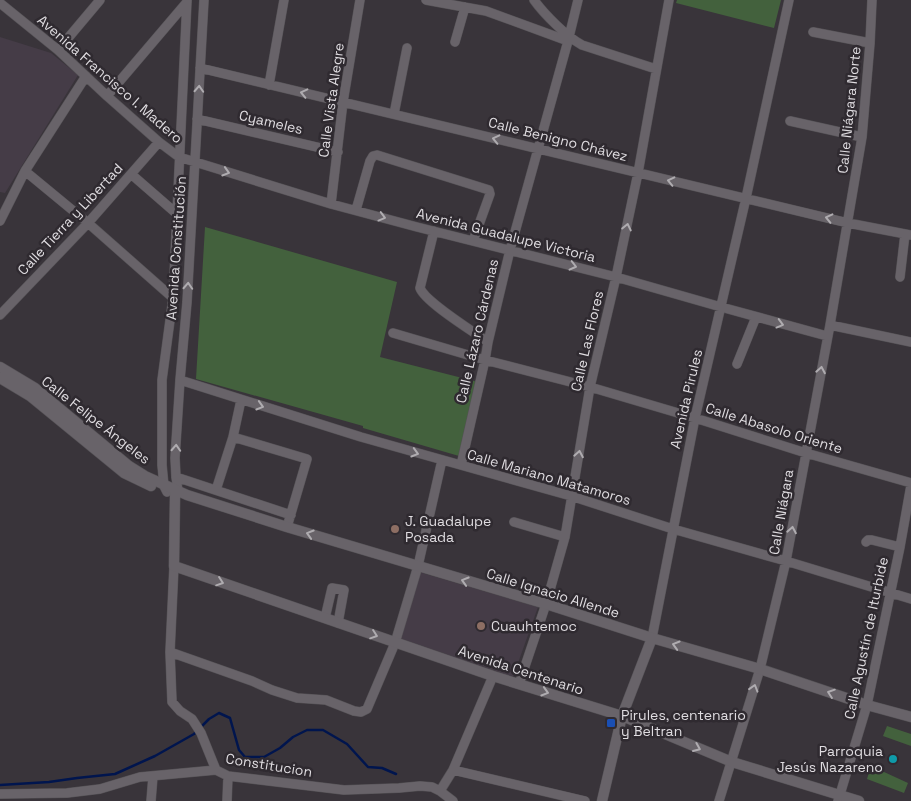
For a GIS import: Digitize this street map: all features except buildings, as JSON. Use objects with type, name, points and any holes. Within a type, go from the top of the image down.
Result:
[{"type":"street","points":[[58,50],[99,0]]},
{"type":"street","name":"Avenida Constitución","points":[[174,492],[204,0]]},
{"type":"street","points":[[270,85],[284,0]]},
{"type":"street","name":"Calle Vista Alegre","points":[[330,204],[343,102],[360,0]]},
{"type":"street","points":[[426,0],[486,12],[569,38],[582,45],[656,69]]},
{"type":"street","points":[[534,0],[542,11],[569,38]]},
{"type":"street","name":"Calle Lázaro Cárdenas","points":[[461,465],[510,250],[578,0]]},
{"type":"street","name":"Calle Las Flores","points":[[518,684],[546,604],[565,537],[590,387],[638,173],[669,0]]},
{"type":"street","name":"Avenida Pirules","points":[[602,801],[622,716],[652,638],[695,418],[789,0]]},
{"type":"street","name":"Calle Niágara Norte","points":[[848,223],[862,136],[872,0]]},
{"type":"street","name":"Avenida Constitución","points":[[174,492],[162,465],[162,380],[173,298],[187,1]]},
{"type":"street","points":[[107,96],[187,1]]},
{"type":"street","name":"Avenida Francisco I. Madero","points":[[0,3],[58,50],[159,142],[179,157]]},
{"type":"street","points":[[455,42],[465,7]]},
{"type":"street","points":[[813,32],[870,43]]},
{"type":"street","points":[[394,114],[407,48]]},
{"type":"street","name":"Calle Benigno Chávez","points":[[200,68],[848,223],[908,234]]},
{"type":"street","points":[[0,221],[4,201],[86,76]]},
{"type":"street","name":"Cyameles","points":[[197,119],[338,152]]},
{"type":"street","points":[[790,121],[862,136]]},
{"type":"street","name":"Calle Tierra y Libertad","points":[[0,315],[88,223],[159,142]]},
{"type":"street","points":[[356,210],[370,161],[373,156],[377,156],[489,190],[490,194],[474,241]]},
{"type":"street","name":"Avenida Guadalupe Victoria","points":[[179,157],[330,204],[616,277],[721,308],[827,336]]},
{"type":"street","points":[[25,171],[88,223],[173,298]]},
{"type":"street","points":[[131,174],[177,214]]},
{"type":"street","name":"Calle Niágara","points":[[719,801],[760,669],[786,561],[848,223]]},
{"type":"street","points":[[434,231],[420,288],[422,293],[488,342]]},
{"type":"street","points":[[900,277],[908,234]]},
{"type":"street","points":[[737,364],[756,317]]},
{"type":"street","points":[[830,325],[911,342]]},
{"type":"street","name":"Calle Abasolo Oriente","points":[[393,334],[590,387],[911,484]]},
{"type":"street","name":"Calle Felipe Ángeles","points":[[1,370],[124,473],[174,492]]},
{"type":"street","name":"Calle Mariano Matamoros","points":[[180,380],[361,437],[571,496],[673,529],[911,599]]},
{"type":"street","points":[[216,490],[232,437],[240,400]]},
{"type":"street","points":[[232,437],[307,459],[287,527]]},
{"type":"street","points":[[170,652],[298,698],[326,700],[354,711],[362,712],[368,709],[395,643],[418,566],[442,460]]},
{"type":"street","points":[[176,478],[291,514]]},
{"type":"street","name":"Calle Agustín de Iturbide","points":[[839,798],[867,705],[900,547],[911,484]]},
{"type":"street","name":"Calle Ignacio Allende","points":[[174,492],[546,604],[652,638],[760,669],[867,705],[911,717]]},
{"type":"street","name":"Constitucion","points":[[174,492],[174,566],[170,652],[172,702],[192,720],[201,732],[216,770],[228,776],[344,790],[432,787],[453,801]]},
{"type":"street","points":[[514,522],[565,537]]},
{"type":"street","points":[[866,542],[872,540],[900,547]]},
{"type":"street","name":"Avenida Centenario","points":[[174,566],[493,676],[622,716],[732,762],[839,798],[859,801]]},
{"type":"street","points":[[325,618],[332,588],[344,590],[338,623]]},
{"type":"street","points":[[440,791],[453,770],[493,676]]},
{"type":"street","points":[[0,794],[66,793],[100,789],[140,777],[216,770]]},
{"type":"street","points":[[453,770],[585,801]]},
{"type":"street","points":[[151,801],[153,776]]},
{"type":"street","points":[[226,801],[228,776]]},
{"type":"shaded area","points":[[0,37],[51,53],[78,75],[5,193],[0,192]]},
{"type":"shaded area","points":[[419,572],[538,607],[513,677],[399,638]]},
{"type":"green space","points":[[677,0],[781,0],[774,28],[676,3]]},
{"type":"green space","points":[[205,227],[397,282],[380,357],[478,382],[459,456],[363,428],[363,426],[196,379]]},
{"type":"green space","points":[[887,726],[911,734],[911,746],[883,736]]},
{"type":"green space","points":[[871,766],[908,783],[904,793],[867,779]]},
{"type":"waterway","points":[[201,727],[219,713],[230,718],[239,750],[245,757],[264,757],[280,748],[293,737],[307,730],[323,730],[347,744],[368,767],[382,768],[396,774]]},
{"type":"waterway","points":[[0,785],[49,782],[115,774],[155,756],[197,731]]},
{"type":"place","name":"J. Guadalupe Posada","points":[[395,529]]},
{"type":"place","name":"Cuauhtemoc","points":[[481,626]]},
{"type":"place","name":"Pirules, centenario y Beltran","points":[[611,723]]},
{"type":"place","name":"Parroquia Jesús Nazareno","points":[[893,759]]}]
